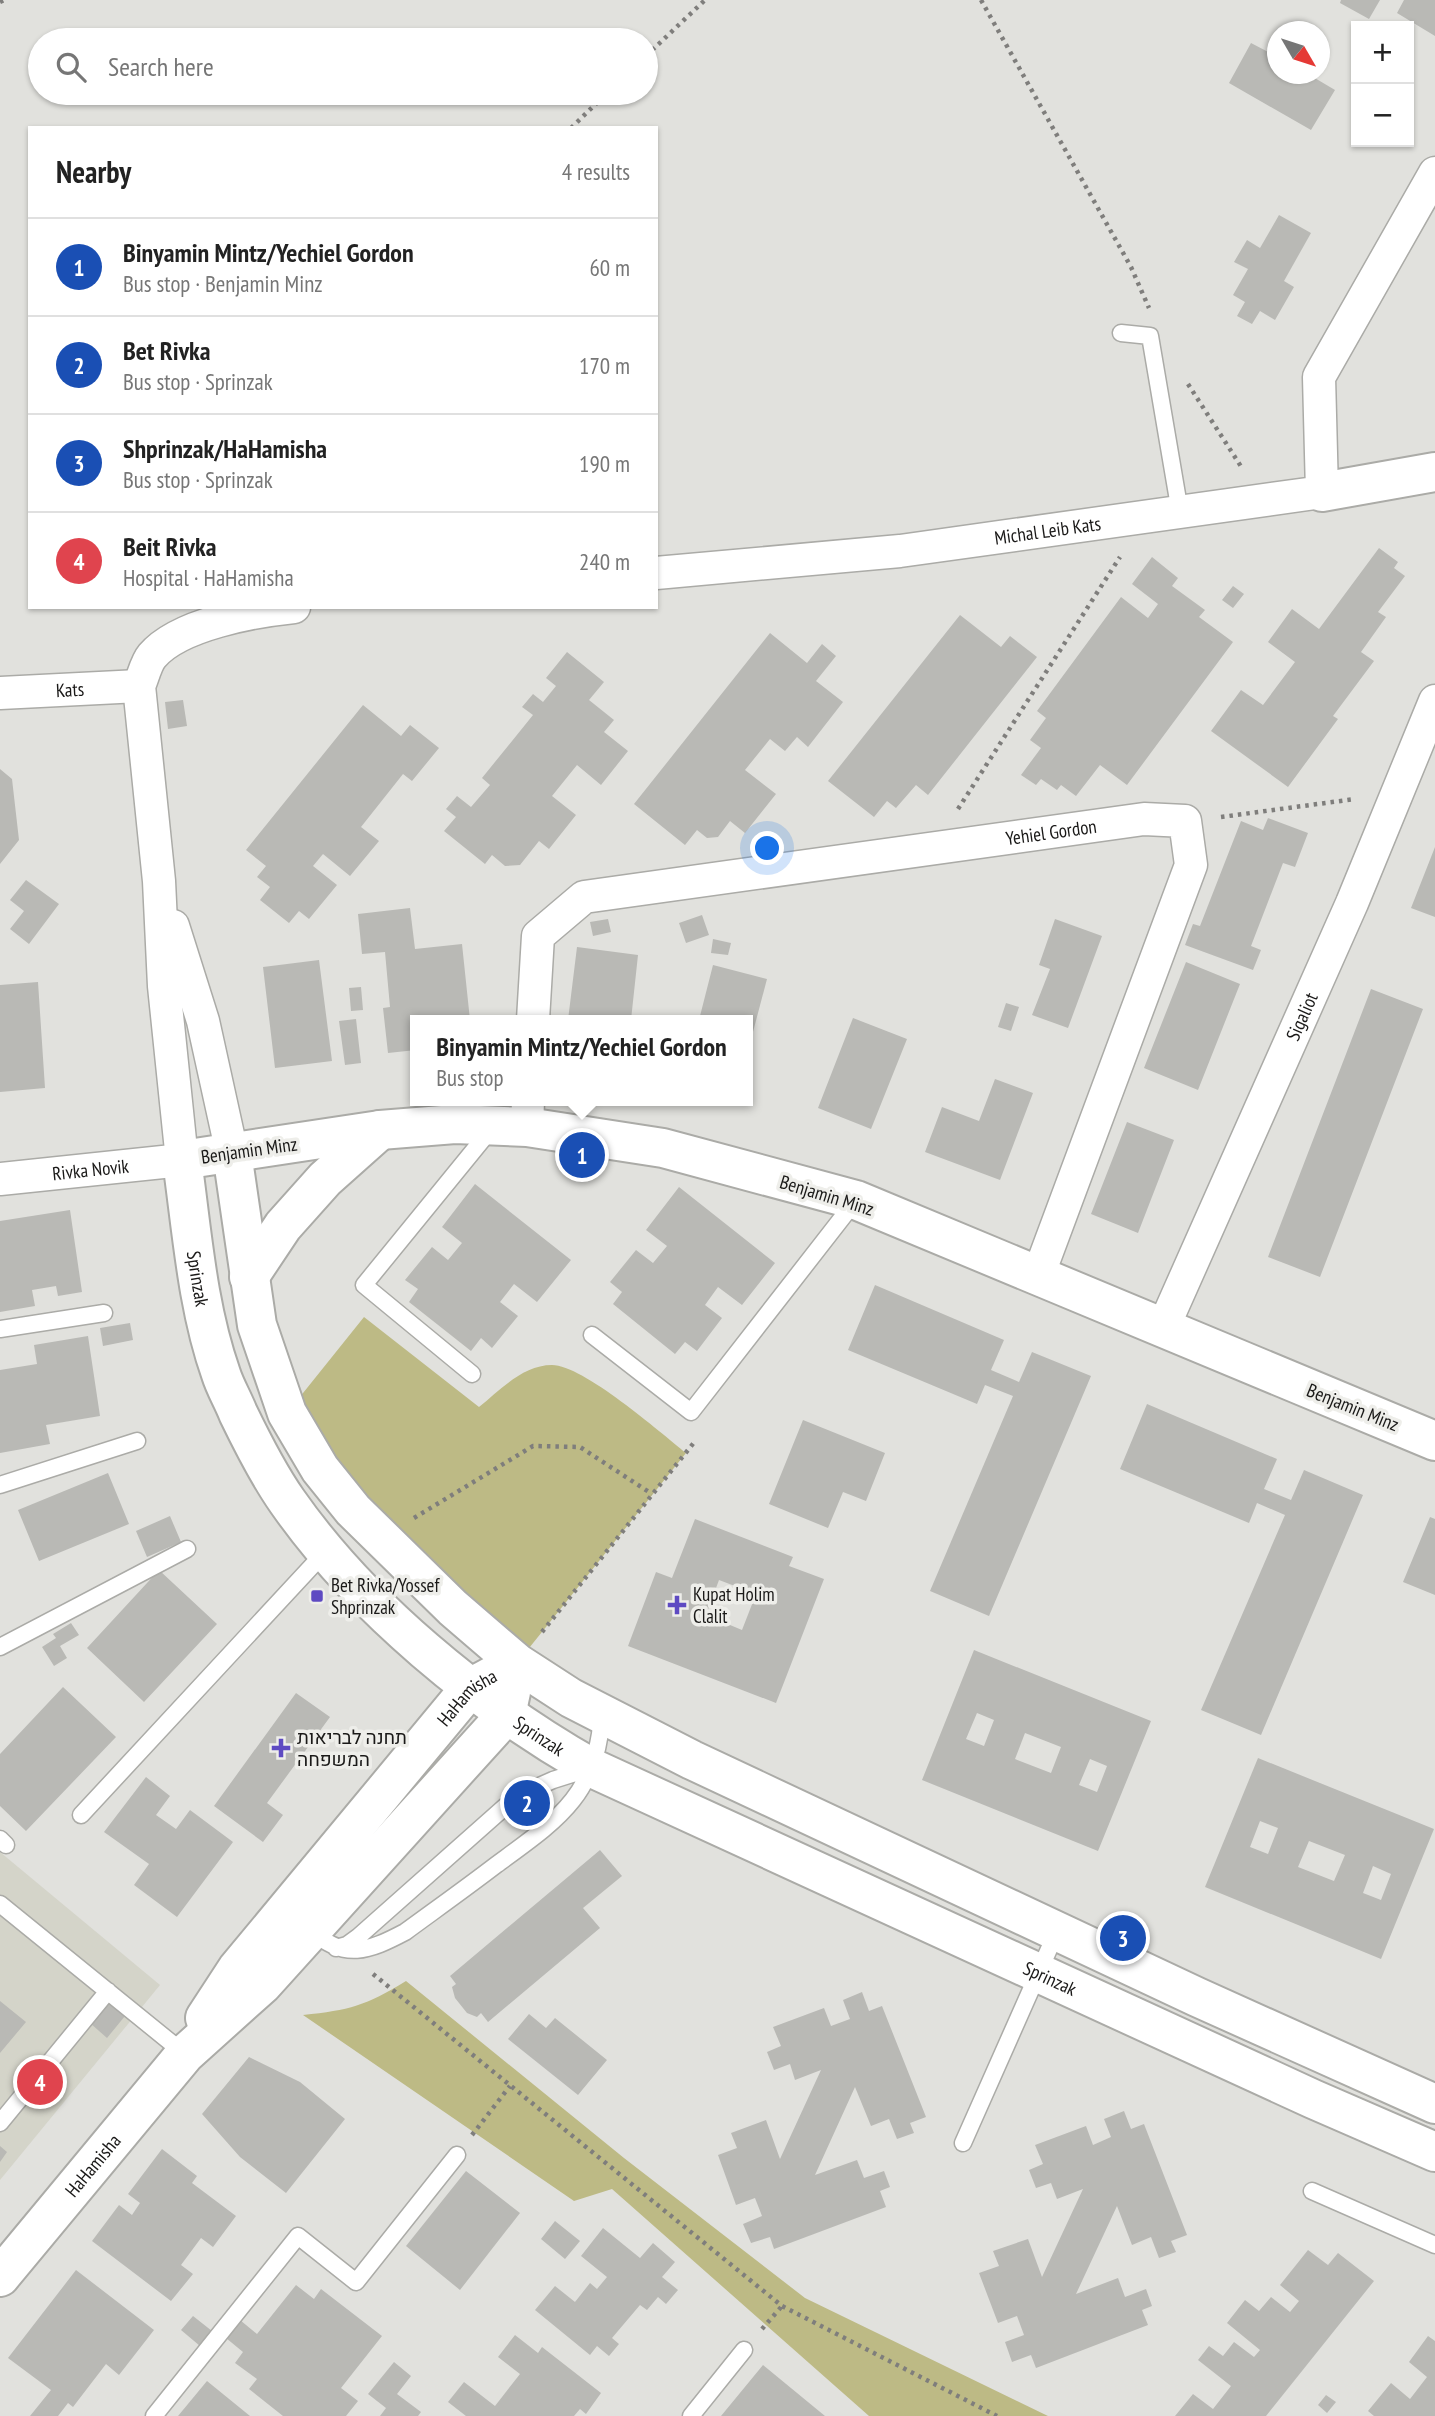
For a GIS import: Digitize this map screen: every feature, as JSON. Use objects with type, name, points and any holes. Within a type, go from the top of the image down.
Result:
[{"type":"street","points":[[1322,492],[1319,377],[1435,173]]},
{"type":"street","name":"Michal Leib Kats","points":[[658,573],[900,551],[1263,501],[1435,472]]},
{"type":"street","points":[[139,686],[151,656],[182,634],[254,611],[274,609]]},
{"type":"street","name":"Kats","points":[[0,693],[139,686]]},
{"type":"street","name":"Sprinzak","points":[[139,686],[159,881],[164,986],[182,1160],[202,1302],[221,1375],[249,1435],[285,1499],[326,1552],[394,1622],[470,1688],[542,1740],[592,1768],[1435,2152]]},
{"type":"street","name":"Sigaliot","points":[[1163,1328],[1346,915],[1435,701]]},
{"type":"street","name":"Yehiel Gordon","points":[[533,1015],[538,936],[584,897],[1144,819],[1185,821]]},
{"type":"street","points":[[1038,1276],[1191,865],[1185,821]]},
{"type":"street","name":"Sprinzak","points":[[159,881],[202,1021],[232,1153],[257,1325],[287,1413],[320,1469],[380,1538],[453,1608],[517,1663],[602,1714],[692,1760],[1056,1931],[1435,2104]]},
{"type":"street","name":"Benjamin Minz","points":[[182,1160],[380,1130],[516,1118],[663,1148],[856,1200],[1435,1441]]},
{"type":"street","points":[[249,1277],[291,1217],[325,1179],[380,1130]]},
{"type":"street","name":"Rivka Novik","points":[[0,1179],[182,1160]]},
{"type":"street","name":"HaHamisha","points":[[320,1933],[470,1688],[517,1663]]},
{"type":"street","name":"HaHamisha","points":[[0,2277],[185,2054],[237,1969],[320,1933],[506,1715],[517,1663]]},
{"type":"lane","points":[[1121,333],[1150,336],[1180,512]]},
{"type":"lane","points":[[472,1374],[364,1285],[516,1118]]},
{"type":"lane","points":[[592,1335],[691,1412],[856,1200]]},
{"type":"lane","points":[[0,1329],[104,1313]]},
{"type":"lane","points":[[0,1485],[137,1441]]},
{"type":"lane","points":[[0,1647],[187,1549]]},
{"type":"lane","points":[[81,1815],[326,1552]]},
{"type":"lane","points":[[320,1933],[368,1949],[395,1938],[556,1821],[576,1796],[592,1768],[600,1743],[602,1714]]},
{"type":"lane","points":[[320,1933],[347,1945],[517,1796],[553,1780],[592,1768]]},
{"type":"lane","points":[[0,1904],[185,2054]]},
{"type":"lane","points":[[963,2143],[1056,1931]]},
{"type":"lane","points":[[0,2123],[108,1991]]},
{"type":"lane","points":[[154,2416],[298,2236],[356,2282],[457,2155]]},
{"type":"lane","points":[[1312,2190],[1435,2245]]},
{"type":"lane","points":[[691,2416],[744,2350]]},
{"type":"path","points":[[658,45],[705,0]]},
{"type":"path","points":[[981,0],[1130,267],[1153,317]]},
{"type":"path","points":[[572,126],[594,105]]},
{"type":"path","points":[[1184,377],[1263,501]]},
{"type":"path","points":[[933,848],[1146,517]]},
{"type":"path","points":[[1185,821],[1397,794]]},
{"type":"path","points":[[380,1538],[533,1446],[580,1447],[652,1494]]},
{"type":"path","points":[[320,1933],[782,2306],[997,2416]]},
{"type":"path","points":[[457,2155],[510,2086]]},
{"type":"shaded area","points":[[364,1317],[479,1407],[512,1380],[531,1369],[552,1365],[566,1368],[621,1401],[686,1453],[517,1663],[287,1413]]},
{"type":"shaded area","points":[[0,1852],[160,1985],[0,2180]]},
{"type":"shaded area","points":[[406,1981],[624,2158],[805,2298],[1048,2416],[869,2416],[612,2189],[574,2201],[303,2015],[357,2006]]},
{"type":"building","points":[[1341,0],[1380,0],[1369,19],[1340,3]]},
{"type":"building","points":[[1404,0],[1435,0],[1435,36],[1414,21],[1397,13]]},
{"type":"building","points":[[1251,43],[1267,51],[1267,84],[1325,84],[1335,90],[1311,130],[1229,83]]},
{"type":"building","points":[[1279,215],[1311,233],[1284,281],[1294,287],[1275,320],[1260,311],[1252,324],[1237,316],[1245,302],[1233,295],[1248,269],[1234,262],[1247,240],[1260,248]]},
{"type":"building","points":[[1379,548],[1398,562],[1394,568],[1405,576],[1378,612],[1386,617],[1361,652],[1374,661],[1333,716],[1338,719],[1288,787],[1211,731],[1241,690],[1263,705],[1295,662],[1268,642],[1292,609],[1319,629]]},
{"type":"building","points":[[1152,557],[1178,578],[1172,586],[1205,610],[1199,617],[1233,642],[1127,785],[1100,765],[1076,796],[1061,785],[1057,790],[1041,779],[1036,785],[1021,775],[1041,748],[1030,740],[1046,718],[1037,711],[1121,597],[1148,618],[1158,604],[1132,584]]},
{"type":"building","points":[[1233,586],[1244,594],[1233,608],[1222,600]]},
{"type":"building","points":[[960,615],[1001,647],[1010,636],[1037,657],[928,795],[916,785],[896,808],[887,801],[874,817],[828,781]]},
{"type":"building","points":[[770,633],[807,663],[822,644],[836,656],[816,681],[843,702],[808,747],[797,737],[785,751],[770,739],[745,770],[776,794],[745,833],[730,821],[718,837],[707,838],[697,830],[685,845],[634,804]]},
{"type":"building","points":[[567,652],[604,682],[589,700],[614,720],[604,732],[628,751],[601,785],[577,765],[552,796],[576,815],[549,849],[539,841],[520,865],[505,866],[492,855],[485,864],[444,831],[456,817],[446,809],[457,796],[471,807],[490,785],[482,778],[533,715],[522,707],[533,694],[543,702],[556,686],[546,678]]},
{"type":"building","points":[[183,700],[187,726],[168,729],[165,702]]},
{"type":"building","points":[[363,705],[401,736],[410,725],[439,748],[412,781],[403,774],[361,827],[379,841],[350,876],[323,854],[313,866],[337,885],[309,919],[299,911],[289,923],[260,900],[270,887],[257,877],[266,866],[246,850]]},
{"type":"building","points":[[0,769],[12,779],[19,840],[0,864]]},
{"type":"building","points":[[1268,818],[1308,833],[1295,867],[1283,863],[1251,946],[1261,950],[1253,970],[1185,945],[1193,924],[1200,926],[1241,821],[1263,830]]},
{"type":"building","points":[[1435,847],[1435,917],[1411,908]]},
{"type":"building","points":[[26,880],[59,904],[29,944],[10,929],[24,911],[10,900]]},
{"type":"building","points":[[410,908],[415,949],[462,944],[469,1015],[410,1015],[410,1051],[388,1053],[383,1008],[390,1007],[385,952],[362,954],[358,914]]},
{"type":"building","points":[[702,915],[709,935],[686,943],[679,923]]},
{"type":"building","points":[[608,919],[611,932],[593,936],[590,922]]},
{"type":"building","points":[[1055,919],[1102,936],[1068,1028],[1032,1015],[1050,969],[1039,965]]},
{"type":"building","points":[[713,939],[731,943],[728,955],[711,953]]},
{"type":"building","points":[[577,947],[638,955],[632,1015],[569,1015]]},
{"type":"building","points":[[319,960],[332,1061],[275,1068],[263,967]]},
{"type":"building","points":[[1186,962],[1240,984],[1198,1090],[1144,1068]]},
{"type":"building","points":[[713,965],[767,979],[753,1032],[753,1015],[700,1015]]},
{"type":"building","points":[[38,982],[45,1088],[0,1092],[0,985]]},
{"type":"building","points":[[361,987],[363,1010],[351,1011],[349,988]]},
{"type":"building","points":[[1371,989],[1423,1009],[1320,1277],[1268,1257]]},
{"type":"building","points":[[1006,1003],[1019,1007],[1011,1031],[998,1027]]},
{"type":"building","points":[[853,1018],[907,1039],[871,1129],[818,1108]]},
{"type":"building","points":[[356,1019],[361,1063],[345,1065],[339,1021]]},
{"type":"building","points":[[995,1079],[1033,1093],[1000,1180],[925,1152],[942,1107],[979,1121]]},
{"type":"building","points":[[1127,1122],[1174,1140],[1138,1233],[1091,1214]]},
{"type":"building","points":[[475,1184],[571,1260],[537,1302],[514,1284],[500,1302],[518,1316],[492,1348],[481,1338],[471,1351],[409,1302],[418,1289],[405,1280],[432,1247],[448,1260],[462,1243],[442,1227]]},
{"type":"building","points":[[679,1187],[775,1263],[742,1305],[718,1287],[705,1305],[722,1318],[697,1351],[685,1342],[675,1354],[613,1304],[622,1292],[610,1282],[636,1250],[653,1263],[667,1246],[646,1230]]},
{"type":"building","points":[[70,1210],[82,1292],[58,1296],[56,1286],[32,1290],[35,1306],[0,1312],[0,1221]]},
{"type":"building","points":[[875,1285],[1004,1340],[991,1370],[1019,1382],[1032,1352],[1091,1376],[989,1616],[930,1591],[1013,1396],[985,1385],[977,1404],[848,1350]]},
{"type":"building","points":[[130,1323],[133,1340],[103,1346],[100,1328]]},
{"type":"building","points":[[88,1336],[100,1416],[46,1425],[50,1444],[0,1453],[0,1370],[37,1364],[34,1345]]},
{"type":"building","points":[[1147,1404],[1277,1459],[1264,1489],[1291,1500],[1304,1470],[1363,1495],[1261,1735],[1201,1710],[1285,1515],[1257,1503],[1249,1523],[1120,1469]]},
{"type":"building","points":[[803,1420],[885,1453],[866,1501],[843,1492],[828,1528],[769,1504]]},
{"type":"building","points":[[108,1473],[129,1524],[39,1561],[18,1510]]},
{"type":"building","points":[[170,1516],[181,1542],[147,1557],[136,1531]]},
{"type":"building","points":[[1430,1517],[1435,1519],[1435,1595],[1403,1582]]},
{"type":"building","name":"Kupat Holim Clalit","points":[[695,1519],[793,1557],[789,1566],[824,1579],[776,1703],[628,1646],[656,1572],[672,1578]],"holes":[[[719,1580],[756,1594],[742,1630],[706,1615]]]},
{"type":"building","points":[[159,1570],[217,1624],[144,1702],[87,1648]]},
{"type":"building","points":[[71,1623],[79,1635],[60,1646],[67,1658],[54,1666],[42,1647],[56,1638],[53,1634]]},
{"type":"building","points":[[974,1650],[1151,1721],[1098,1851],[922,1780]],"holes":[[[977,1713],[994,1720],[984,1746],[966,1739]],[[1025,1733],[1061,1747],[1051,1773],[1015,1759]],[[1090,1759],[1107,1766],[1097,1792],[1079,1785]]]},
{"type":"building","points":[[63,1687],[116,1737],[26,1831],[0,1806],[0,1754]]},
{"type":"building","name":"תחנה לבריאות המשפחה","points":[[296,1693],[330,1717],[267,1803],[283,1815],[263,1842],[214,1806]]},
{"type":"building","points":[[1258,1758],[1434,1829],[1381,1959],[1205,1887]],"holes":[[[1260,1821],[1278,1828],[1268,1854],[1250,1847]],[[1309,1841],[1345,1855],[1334,1881],[1298,1867]],[[1373,1866],[1391,1874],[1381,1900],[1363,1893]]]},
{"type":"building","points":[[146,1777],[170,1796],[156,1815],[176,1829],[190,1810],[233,1842],[177,1917],[134,1885],[149,1864],[104,1832]]},
{"type":"building","points":[[600,1850],[622,1876],[583,1908],[600,1928],[488,2022],[481,2013],[477,2017],[467,2013],[455,1998],[452,1987],[456,1984],[450,1976]]},
{"type":"building","points":[[862,1992],[869,2011],[882,2006],[926,2117],[910,2123],[914,2133],[897,2139],[889,2119],[871,2126],[855,2087],[815,2175],[857,2160],[864,2178],[884,2171],[890,2187],[880,2191],[886,2207],[774,2249],[770,2237],[751,2243],[743,2224],[762,2216],[755,2198],[736,2205],[718,2155],[737,2148],[731,2133],[766,2120],[780,2159],[821,2070],[795,2080],[790,2064],[774,2070],[767,2052],[781,2046],[773,2027],[824,2008],[831,2026],[850,2019],[843,2000]]},
{"type":"building","points":[[0,2001],[26,2022],[0,2053]]},
{"type":"building","points":[[109,2001],[125,2016],[107,2038],[90,2023]]},
{"type":"building","points":[[529,2014],[546,2028],[555,2018],[607,2060],[578,2095],[508,2039]]},
{"type":"building","points":[[249,2057],[300,2082],[345,2119],[286,2193],[240,2157],[202,2114]]},
{"type":"building","points":[[1124,2111],[1131,2129],[1144,2124],[1187,2235],[1171,2241],[1176,2252],[1159,2258],[1151,2237],[1132,2245],[1117,2206],[1076,2294],[1118,2278],[1125,2297],[1146,2289],[1152,2306],[1142,2310],[1148,2325],[1036,2368],[1031,2355],[1012,2362],[1005,2342],[1024,2335],[1017,2316],[998,2323],[979,2273],[999,2266],[993,2251],[1028,2239],[1042,2277],[1083,2189],[1057,2199],[1051,2183],[1036,2188],[1029,2170],[1043,2164],[1035,2145],[1086,2126],[1093,2145],[1111,2137],[1104,2119]]},
{"type":"building","points":[[0,2146],[7,2152],[0,2162]]},
{"type":"building","points":[[162,2149],[197,2176],[192,2183],[236,2216],[213,2247],[201,2238],[181,2265],[193,2274],[171,2301],[92,2241],[119,2205],[132,2215],[140,2203],[128,2194]]},
{"type":"building","points":[[466,2171],[520,2213],[460,2290],[406,2246]]},
{"type":"building","points":[[555,2221],[580,2241],[565,2259],[541,2239]]},
{"type":"building","points":[[603,2228],[640,2258],[653,2243],[675,2262],[662,2277],[678,2290],[666,2304],[658,2297],[647,2310],[640,2305],[612,2338],[619,2344],[609,2356],[597,2346],[590,2355],[535,2310],[555,2286],[575,2302],[590,2283],[597,2289],[607,2277],[581,2256]]},
{"type":"building","points":[[1308,2250],[1328,2265],[1338,2253],[1374,2281],[1266,2416],[1175,2416],[1193,2394],[1213,2409],[1231,2386],[1198,2360],[1209,2346],[1223,2356],[1234,2342],[1254,2357],[1260,2350],[1227,2323],[1245,2300],[1259,2311],[1271,2297],[1290,2312],[1299,2301],[1280,2285]]},
{"type":"building","points":[[76,2270],[154,2330],[119,2375],[106,2364],[73,2407],[68,2403],[58,2416],[30,2416],[51,2390],[8,2358]]},
{"type":"building","points":[[296,2285],[314,2299],[321,2289],[382,2336],[341,2388],[358,2401],[346,2416],[283,2416],[249,2389],[257,2379],[235,2363],[243,2352],[226,2338],[240,2320],[257,2334]]},
{"type":"building","points":[[193,2316],[212,2331],[200,2346],[181,2330]]},
{"type":"building","points":[[515,2335],[538,2353],[542,2347],[601,2393],[586,2414],[580,2409],[574,2416],[466,2416],[448,2402],[464,2382],[495,2406],[520,2374],[498,2357]]},
{"type":"building","points":[[1428,2336],[1435,2341],[1435,2416],[1374,2416],[1368,2411],[1391,2383],[1410,2399],[1427,2377],[1409,2362]]},
{"type":"building","points":[[394,2362],[411,2376],[397,2394],[421,2412],[418,2416],[380,2416],[386,2408],[368,2394]]},
{"type":"building","points":[[763,2365],[825,2416],[721,2416]]},
{"type":"building","points":[[207,2381],[250,2416],[178,2416]]},
{"type":"building","points":[[1326,2395],[1336,2402],[1327,2413],[1318,2405]]},
{"type":"place","name":"Binyamin Mintz/Yechiel Gordon","points":[[582,1155]]},
{"type":"place","name":"Bet Rivka/Yossef Shprinzak","points":[[317,1596]]},
{"type":"place","name":"Kupat Holim Clalit","points":[[677,1605]]},
{"type":"place","name":"תחנה לבריאות המשפחה","points":[[281,1748]]},
{"type":"place","name":"Bet Rivka","points":[[527,1803]]},
{"type":"place","name":"Shprinzak/HaHamisha","points":[[1123,1938]]},
{"type":"place","name":"Beit Rivka","points":[[40,2082]]}]
